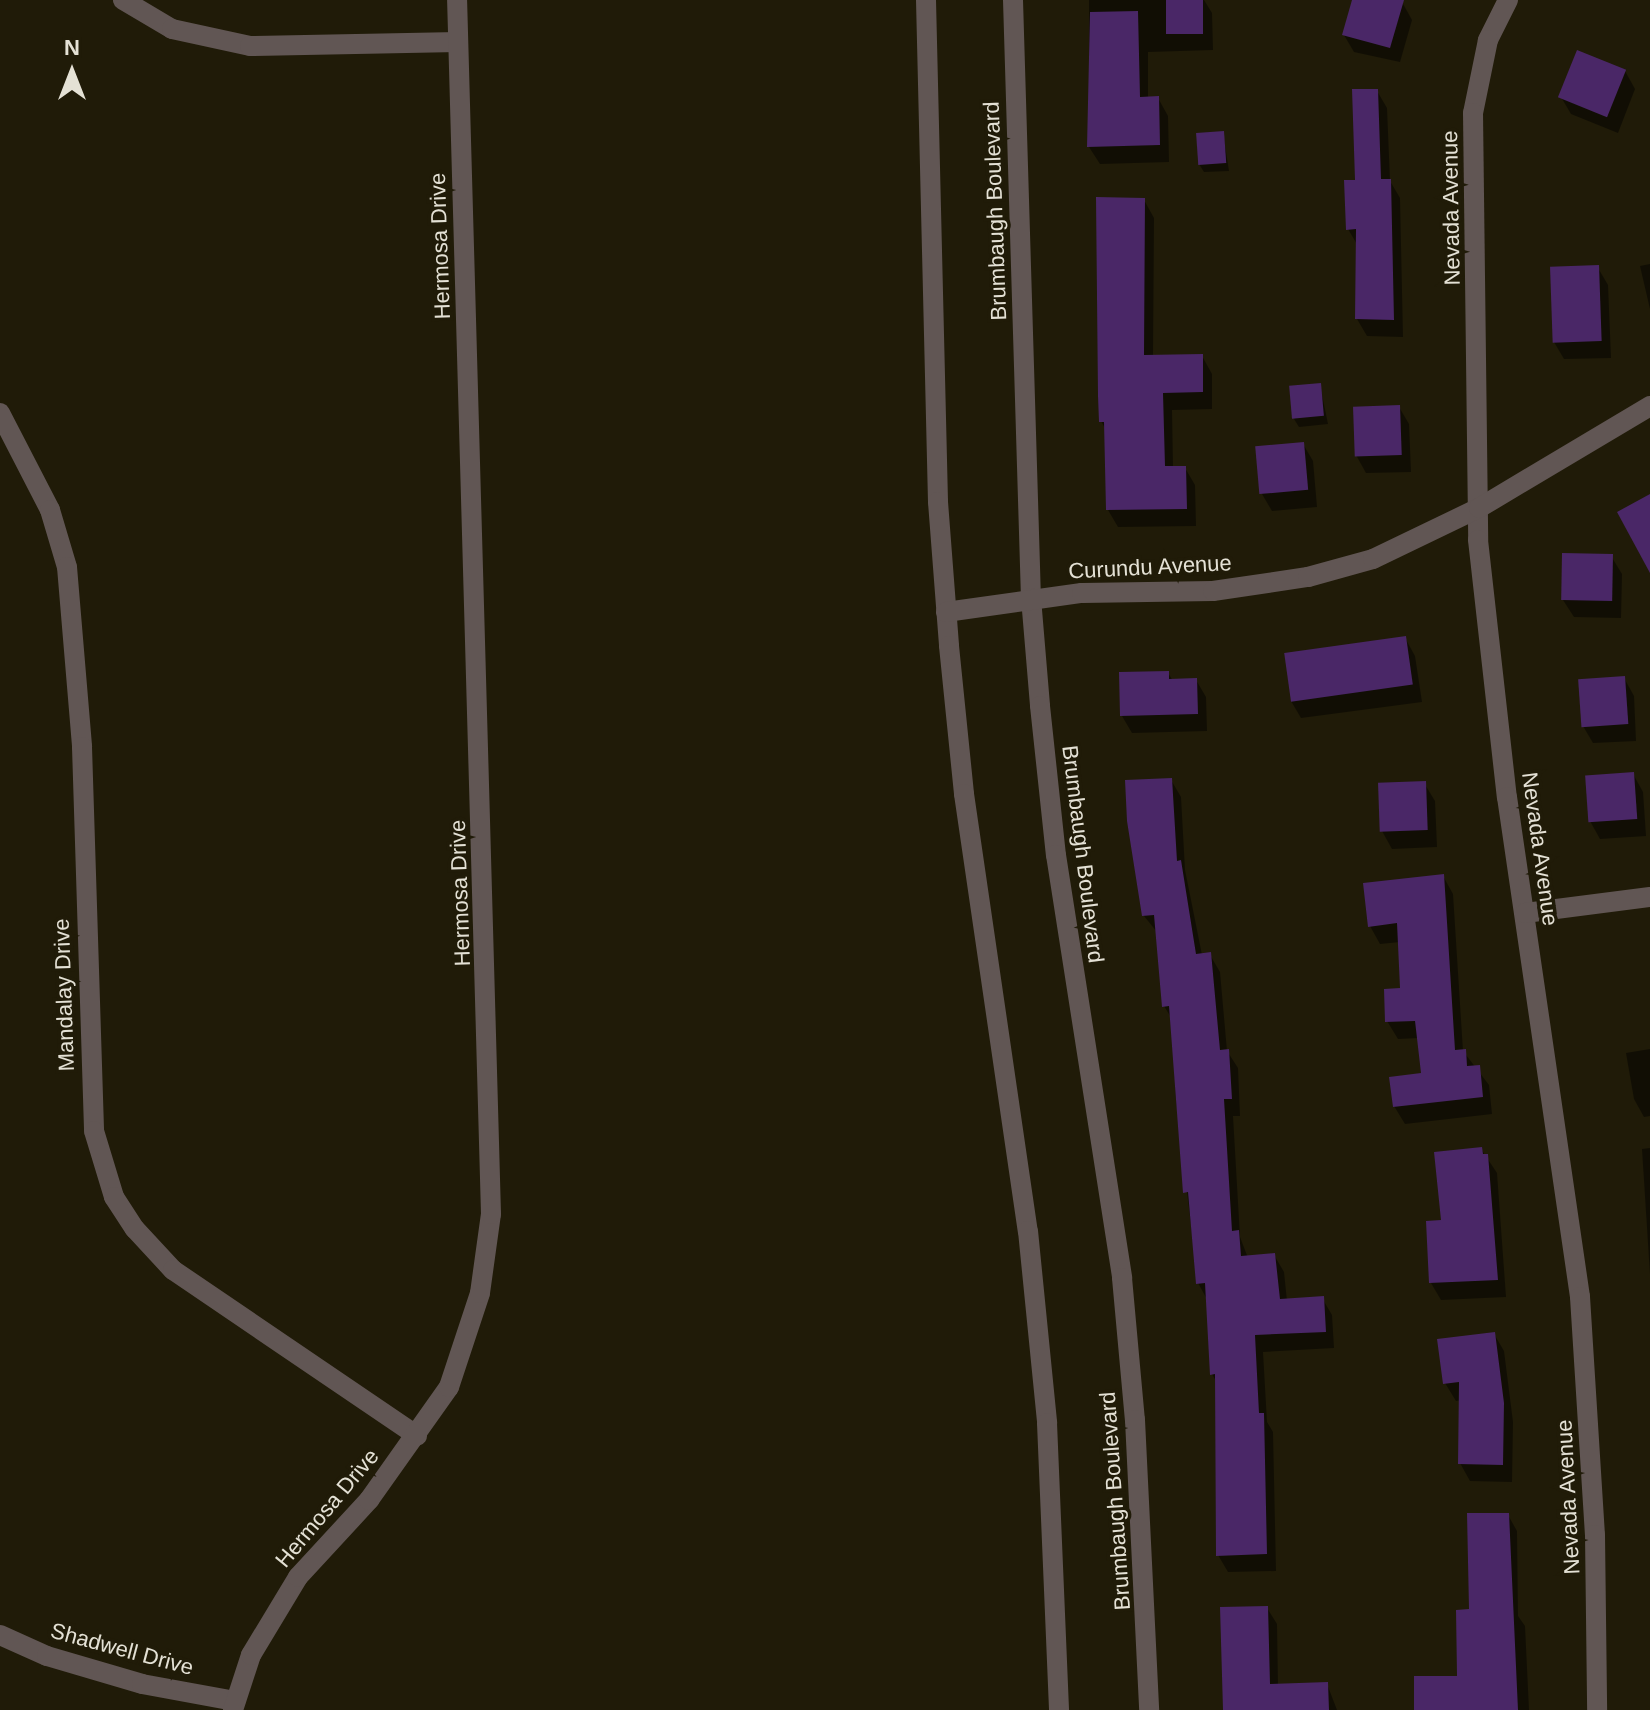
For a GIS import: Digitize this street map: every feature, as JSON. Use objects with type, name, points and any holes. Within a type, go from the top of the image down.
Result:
[{"type":"street","points":[[123,0],[172,29],[250,46],[458,42]]},
{"type":"street","name":"Hermosa Drive","points":[[234,1706],[251,1655],[298,1577],[369,1500],[449,1387],[468,1341],[491,1214],[457,0]]},
{"type":"street","points":[[926,0],[938,502],[946,612],[964,794],[1028,1231],[1047,1423],[1059,1710]]},
{"type":"street","name":"Brumbaugh Boulevard","points":[[1013,0],[1031,598],[1056,855],[1122,1278],[1136,1436],[1149,1710]]},
{"type":"street","name":"Nevada Avenue","points":[[1508,0],[1488,40],[1473,113],[1481,584],[1580,1297],[1595,1535],[1597,1710]]},
{"type":"street","name":"Curundu Avenue","points":[[946,612],[1031,598],[1213,591],[1308,577],[1373,559],[1479,508],[1650,406]]},
{"type":"street","name":"Mandalay Drive","points":[[0,413],[50,510],[67,567],[82,747],[94,1131],[114,1197],[135,1229],[173,1270],[417,1436]]},
{"type":"street","points":[[1525,913],[1650,897]]},
{"type":"street","name":"Shadwell Drive","points":[[0,1635],[47,1656],[142,1684],[234,1706]]},
{"type":"building","points":[[1166,0],[1203,0],[1203,34],[1166,34]]},
{"type":"building","points":[[1352,0],[1404,0],[1390,48],[1342,35]]},
{"type":"building","points":[[1138,11],[1140,97],[1159,96],[1160,145],[1087,147],[1090,12]]},
{"type":"building","points":[[1577,50],[1626,70],[1607,117],[1558,97]]},
{"type":"building","points":[[1352,89],[1378,89],[1381,179],[1391,179],[1394,320],[1355,319],[1356,229],[1346,230],[1344,180],[1355,180]]},
{"type":"building","points":[[1224,131],[1226,163],[1198,165],[1196,133]]},
{"type":"building","points":[[1096,197],[1145,198],[1144,355],[1203,354],[1203,392],[1163,393],[1165,466],[1186,466],[1187,509],[1106,510],[1104,422],[1099,422],[1098,396]]},
{"type":"building","points":[[1599,265],[1602,341],[1553,343],[1550,267]]},
{"type":"building","points":[[1321,383],[1324,416],[1292,419],[1289,386]]},
{"type":"building","points":[[1400,405],[1402,455],[1355,457],[1353,407]]},
{"type":"building","points":[[1304,442],[1308,490],[1259,494],[1255,446]]},
{"type":"building","points":[[1650,494],[1650,573],[1617,512]]},
{"type":"building","points":[[1562,553],[1613,554],[1612,601],[1561,600]]},
{"type":"building","points":[[1406,636],[1413,685],[1291,702],[1284,653]]},
{"type":"building","points":[[1169,671],[1169,679],[1197,678],[1198,714],[1120,716],[1119,672]]},
{"type":"building","points":[[1625,676],[1628,724],[1581,727],[1578,679]]},
{"type":"building","points":[[1634,772],[1637,819],[1588,822],[1585,775]]},
{"type":"building","points":[[1172,778],[1177,861],[1181,860],[1196,954],[1211,952],[1220,1050],[1229,1049],[1232,1099],[1224,1099],[1232,1231],[1239,1230],[1241,1256],[1275,1253],[1280,1299],[1324,1296],[1326,1332],[1255,1335],[1259,1413],[1264,1413],[1267,1554],[1216,1556],[1215,1374],[1210,1375],[1205,1283],[1196,1284],[1188,1192],[1183,1193],[1169,1006],[1162,1007],[1154,915],[1142,916],[1127,821],[1125,780]]},
{"type":"building","points":[[1426,781],[1428,830],[1380,832],[1378,783]]},
{"type":"building","points":[[1444,874],[1455,1050],[1466,1049],[1467,1066],[1480,1065],[1483,1097],[1393,1107],[1389,1077],[1421,1073],[1415,1021],[1385,1022],[1384,989],[1400,988],[1397,923],[1368,927],[1363,883]]},
{"type":"building","points":[[1482,1147],[1483,1154],[1488,1154],[1498,1280],[1429,1283],[1426,1221],[1441,1220],[1434,1152]]},
{"type":"building","points":[[1495,1332],[1504,1403],[1503,1465],[1458,1464],[1459,1382],[1443,1384],[1437,1339]]},
{"type":"building","points":[[1467,1513],[1509,1513],[1518,1710],[1414,1710],[1414,1676],[1457,1676],[1456,1610],[1469,1609]]},
{"type":"building","points":[[1268,1606],[1270,1684],[1328,1682],[1329,1710],[1223,1710],[1220,1607]]}]
